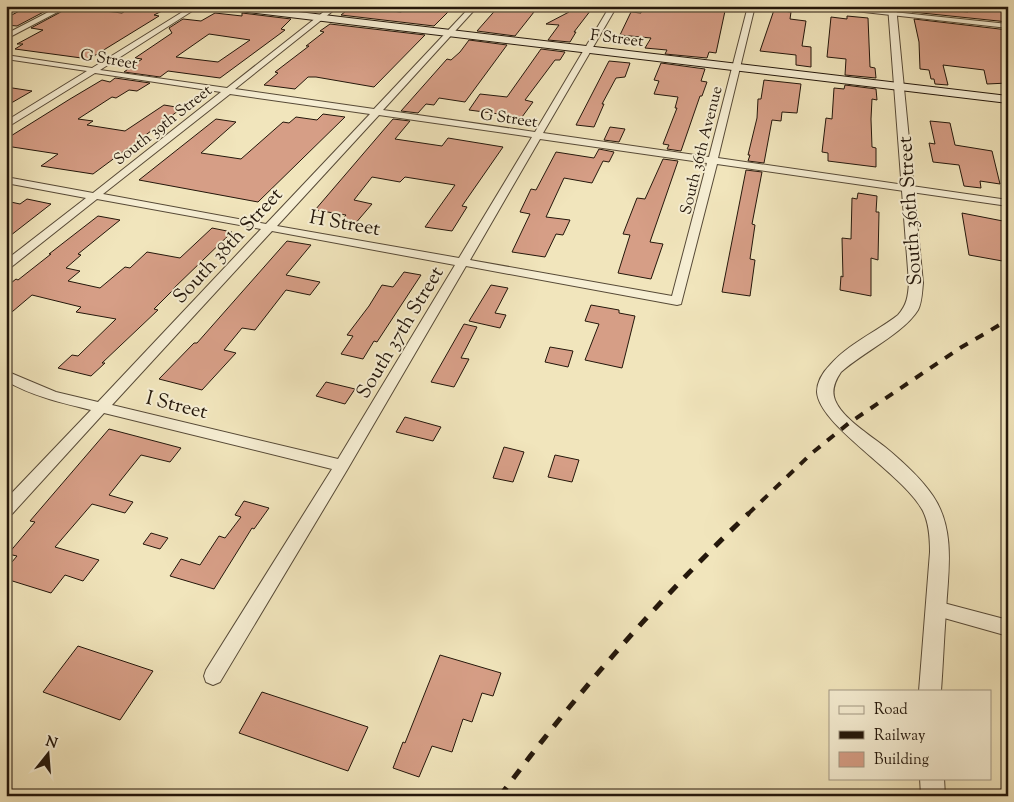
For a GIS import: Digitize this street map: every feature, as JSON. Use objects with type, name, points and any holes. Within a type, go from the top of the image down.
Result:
[{"type":"main road","name":"F Street","points":[[222,6],[1008,100]]},
{"type":"street","points":[[6,37],[66,6]]},
{"type":"street","points":[[6,125],[197,6]]},
{"type":"street","name":"South 39th Street","points":[[6,266],[336,6]]},
{"type":"street","name":"South 38th Street","points":[[6,510],[475,6]]},
{"type":"street","name":"South 37th Street","points":[[213,676],[342,466],[614,6]]},
{"type":"street","name":"South 36th Avenue","points":[[677,301],[752,6]]},
{"type":"street","points":[[813,6],[893,10],[1008,26]]},
{"type":"street","name":"South 36th Street","points":[[893,10],[916,283],[912,308],[906,315],[848,357],[830,375],[826,382],[825,391],[830,406],[843,421],[915,486],[931,508],[939,535],[940,552],[930,690]]},
{"type":"street","name":"G Street","points":[[6,57],[228,91],[1008,203]]},
{"type":"street","name":"H Street","points":[[6,180],[677,301]]},
{"type":"street","name":"I Street","points":[[6,375],[39,392],[342,466]]},
{"type":"street","points":[[936,609],[1008,628]]},
{"type":"street","points":[[932,780],[933,796]]},
{"type":"building","points":[[29,6],[55,6],[17,26],[6,25],[6,18]]},
{"type":"building","points":[[409,6],[454,6],[434,26],[341,15],[351,7],[401,12]]},
{"type":"building","points":[[499,6],[534,6],[529,11],[534,12],[515,36],[477,31]]},
{"type":"building","points":[[574,6],[594,6],[574,32],[576,32],[570,42],[548,40],[559,25],[546,24],[569,12]]},
{"type":"building","points":[[642,6],[702,6],[701,8],[725,11],[716,53],[709,52],[707,58],[665,54],[667,50],[645,48],[651,38],[620,35],[631,12],[641,13]]},
{"type":"building","points":[[911,6],[938,6],[938,9],[968,12],[968,9],[992,11],[991,6],[1008,7],[1008,22],[912,12]]},
{"type":"building","points":[[70,7],[122,13],[132,7],[162,11],[154,15],[159,16],[89,59],[15,49],[23,44],[17,44],[43,30],[31,28]]},
{"type":"building","points":[[774,10],[791,12],[790,19],[806,21],[802,46],[811,47],[811,67],[796,65],[796,55],[760,51]]},
{"type":"building","points":[[215,13],[242,16],[242,13],[291,19],[281,29],[285,30],[220,78],[168,71],[160,77],[124,72],[142,59],[135,58],[172,33],[169,28],[183,19],[201,21]],"holes":[[[209,34],[250,40],[218,62],[176,57]]]},
{"type":"building","points":[[847,16],[868,18],[870,67],[875,68],[876,78],[845,75],[846,59],[827,57],[831,17],[847,19]]},
{"type":"building","points":[[914,19],[1008,30],[1008,83],[987,84],[984,70],[943,65],[948,85],[935,84],[934,79],[931,79],[929,70],[920,69],[919,42]]},
{"type":"building","points":[[330,24],[425,35],[374,87],[316,77],[308,77],[295,89],[264,85],[278,73],[275,72],[309,46],[306,46],[324,32],[320,31]]},
{"type":"building","points":[[469,40],[507,45],[465,102],[439,98],[434,105],[426,104],[418,113],[401,111],[447,59],[451,60]]},
{"type":"building","points":[[541,49],[565,52],[560,60],[555,60],[525,100],[533,102],[522,117],[469,110],[480,94],[507,97]]},
{"type":"building","points":[[609,61],[630,63],[625,77],[616,78],[602,104],[604,104],[594,127],[576,125]]},
{"type":"building","points":[[661,63],[705,69],[701,81],[707,82],[702,96],[700,96],[681,151],[667,149],[669,145],[663,144],[677,108],[675,108],[678,97],[654,94],[659,81],[654,80]]},
{"type":"building","points":[[115,78],[150,83],[137,91],[129,90],[116,98],[112,97],[78,119],[93,121],[87,125],[125,131],[164,105],[182,108],[93,174],[41,166],[58,154],[6,146],[6,139],[70,99],[102,80],[110,82]]},
{"type":"building","points":[[764,80],[801,84],[797,113],[782,112],[781,121],[772,120],[764,163],[748,161],[750,155],[748,155],[757,118],[758,99],[761,99]]},
{"type":"building","points":[[845,85],[876,89],[877,100],[872,99],[871,119],[872,147],[876,148],[876,167],[828,161],[828,153],[822,152],[826,118],[832,119],[834,88],[844,89]]},
{"type":"building","points":[[6,87],[32,91],[6,106]]},
{"type":"building","points":[[323,114],[345,117],[258,202],[139,180],[216,119],[236,122],[201,153],[241,159],[283,122],[289,123],[296,117],[317,120]]},
{"type":"building","points":[[393,119],[410,121],[395,139],[442,146],[448,138],[503,147],[462,206],[467,207],[452,231],[425,227],[455,185],[405,177],[400,182],[372,177],[354,200],[372,204],[354,225],[340,222],[346,215],[315,210]]},
{"type":"building","points":[[930,121],[950,123],[955,145],[992,151],[1000,184],[980,181],[981,188],[964,186],[959,165],[933,162],[929,143],[935,144]]},
{"type":"building","points":[[610,127],[625,129],[619,142],[604,140]]},
{"type":"building","points":[[599,149],[614,152],[609,162],[603,161],[592,183],[564,178],[546,217],[570,220],[563,235],[556,234],[545,257],[512,252],[530,214],[520,212],[531,189],[536,190],[556,152],[594,158]]},
{"type":"building","points":[[663,159],[678,161],[650,242],[663,244],[651,279],[618,273],[630,235],[623,234],[637,198],[645,199]]},
{"type":"building","points":[[746,170],[762,172],[752,224],[755,225],[750,259],[755,260],[750,296],[722,292]]},
{"type":"building","points":[[858,193],[877,196],[876,212],[879,212],[878,260],[871,258],[871,296],[840,290],[841,276],[843,277],[842,238],[851,239],[852,198],[857,199]]},
{"type":"building","points":[[27,199],[51,204],[6,239],[6,201],[20,204]]},
{"type":"building","points":[[962,213],[1008,222],[1008,262],[969,255]]},
{"type":"building","points":[[98,216],[120,220],[78,254],[81,255],[66,268],[80,271],[68,281],[100,288],[125,267],[130,268],[147,252],[180,258],[212,228],[232,232],[173,289],[154,309],[158,310],[102,363],[105,363],[91,376],[58,368],[72,355],[78,356],[116,319],[76,312],[81,307],[32,295],[6,317],[6,287],[16,279],[18,280]]},
{"type":"building","points":[[287,241],[311,245],[286,275],[320,282],[310,295],[286,290],[255,330],[242,328],[224,350],[236,353],[202,390],[159,379],[194,343],[197,343]]},
{"type":"building","points":[[404,272],[421,275],[377,342],[374,341],[363,359],[341,354],[353,336],[347,335],[382,285],[393,287]]},
{"type":"building","points":[[491,285],[508,288],[495,313],[506,315],[500,328],[469,321]]},
{"type":"building","points":[[591,305],[619,310],[619,313],[635,316],[622,368],[585,360],[599,324],[585,321]]},
{"type":"building","points":[[464,324],[477,327],[461,358],[469,359],[454,387],[431,382]]},
{"type":"building","points":[[550,347],[573,351],[568,367],[545,362]]},
{"type":"building","points":[[326,382],[355,389],[345,404],[316,396]]},
{"type":"building","points":[[405,417],[441,427],[433,441],[396,432]]},
{"type":"building","points":[[109,429],[181,448],[170,462],[141,455],[109,495],[133,502],[125,513],[92,504],[55,547],[99,560],[83,581],[65,575],[51,593],[6,579],[6,569],[17,556],[8,554],[35,522],[30,521]]},
{"type":"building","points":[[504,447],[524,452],[513,482],[493,478]]},
{"type":"building","points":[[555,455],[579,460],[572,482],[548,477]]},
{"type":"building","points":[[244,501],[269,508],[254,529],[252,528],[214,589],[170,576],[181,559],[200,565],[219,536],[225,538],[241,517],[235,515]]},
{"type":"building","points":[[151,533],[168,538],[160,549],[143,544]]},
{"type":"building","points":[[78,646],[153,671],[120,720],[43,692]]},
{"type":"building","points":[[440,655],[501,673],[493,696],[482,693],[472,722],[463,719],[452,752],[432,746],[419,777],[393,768]]},
{"type":"building","points":[[262,692],[368,727],[348,771],[239,733]]},
{"type":"railway","points":[[748,514],[812,453],[849,423],[960,348],[1008,320]]},
{"type":"railway","points":[[500,796],[528,758],[618,649],[682,580],[749,513]]}]
